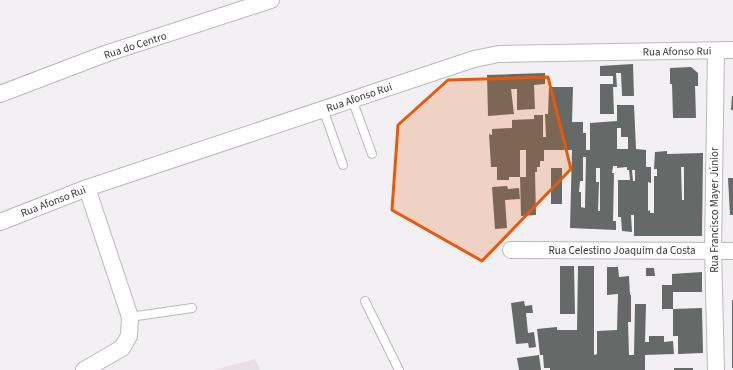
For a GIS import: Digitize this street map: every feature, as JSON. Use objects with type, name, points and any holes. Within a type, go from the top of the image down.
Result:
[{"type":"street","name":"Rua do Centro","points":[[0,94],[105,54],[271,0]]},
{"type":"street","name":"Rua Afonso Rui","points":[[0,222],[87,188],[455,64],[499,54],[733,50]]},
{"type":"street","name":"Rua Francisco Mayer Júnior","points":[[716,51],[713,250],[716,370]]},
{"type":"street","points":[[84,370],[122,348],[129,336],[130,317],[87,188]]},
{"type":"street","name":"Rua Celestino Joaquim da Costa","points":[[511,250],[733,251]]},
{"type":"lane","points":[[352,99],[372,154]]},
{"type":"lane","points":[[323,109],[342,165]]},
{"type":"lane","points":[[365,300],[399,370]]},
{"type":"lane","points":[[130,317],[192,308]]},
{"type":"highlighted area","points":[[548,77],[571,169],[482,261],[392,210],[398,125],[448,80]]},
{"type":"shaded area","points":[[255,359],[260,370],[214,370]]},
{"type":"building","points":[[633,64],[634,96],[622,96],[621,73],[616,73],[617,87],[613,87],[614,114],[600,114],[600,84],[613,84],[613,76],[600,76],[600,66]]},
{"type":"building","points":[[691,67],[698,73],[698,86],[695,86],[696,118],[673,118],[670,68]]},
{"type":"building","points":[[545,73],[545,84],[534,85],[535,109],[517,110],[517,89],[511,89],[514,114],[488,116],[487,75]]},
{"type":"building","points":[[549,87],[573,87],[572,122],[583,122],[583,133],[586,133],[586,150],[590,150],[590,123],[617,121],[617,105],[634,105],[636,149],[646,150],[646,167],[651,167],[651,183],[648,182],[648,211],[650,210],[650,213],[654,213],[654,176],[657,176],[657,169],[654,169],[655,152],[667,151],[667,154],[703,153],[702,236],[634,236],[634,215],[631,215],[632,232],[622,231],[621,217],[618,217],[618,180],[630,180],[629,170],[627,170],[627,167],[617,168],[617,166],[613,166],[612,173],[614,173],[613,221],[616,221],[616,230],[570,228],[572,150],[544,150],[544,161],[540,161],[540,167],[537,167],[537,172],[535,172],[536,215],[521,216],[520,177],[509,177],[509,180],[497,180],[497,167],[491,167],[489,134],[492,135],[492,129],[512,128],[512,120],[534,119],[534,115],[543,115],[543,137],[546,137],[545,114],[548,114]],"holes":[[[617,128],[621,128],[621,137],[628,137],[628,149],[617,149]],[[520,150],[526,150],[526,177],[520,177]],[[583,157],[586,157],[585,208],[581,207],[581,192],[579,192],[580,181],[583,181]],[[681,167],[684,167],[684,200],[682,200]],[[596,168],[600,168],[600,211],[598,211],[599,182],[596,182]],[[632,170],[635,170],[635,181],[633,181]]]},
{"type":"building","points":[[732,96],[733,110],[731,110]]},
{"type":"building","points":[[551,168],[562,168],[562,204],[551,204]]},
{"type":"building","points":[[728,178],[733,178],[733,215],[730,215]]},
{"type":"building","points":[[507,186],[508,189],[519,188],[520,199],[505,200],[507,228],[495,229],[492,187]]},
{"type":"building","points":[[560,266],[574,266],[575,314],[560,314]]},
{"type":"building","points":[[578,266],[594,266],[594,355],[597,354],[597,331],[617,330],[618,294],[607,295],[607,267],[618,267],[619,277],[629,276],[631,322],[628,322],[629,355],[634,355],[635,304],[646,304],[645,342],[649,342],[649,336],[664,336],[664,342],[673,341],[674,354],[645,355],[645,370],[550,370],[550,368],[544,368],[543,355],[540,355],[537,329],[557,327],[557,330],[577,330]]},
{"type":"building","points":[[646,268],[654,268],[655,276],[646,276]]},
{"type":"building","points":[[702,272],[702,292],[673,292],[673,309],[662,309],[662,285],[672,285],[672,274]]},
{"type":"building","points":[[733,300],[733,368],[732,368]]},
{"type":"building","points":[[524,301],[525,306],[532,305],[533,313],[526,313],[528,333],[534,332],[536,347],[529,348],[528,343],[516,344],[511,303]]},
{"type":"building","points":[[702,308],[703,353],[678,354],[678,336],[673,336],[673,309]]},
{"type":"building","points":[[539,355],[541,370],[519,370],[517,358]]},
{"type":"building","points":[[674,368],[693,368],[693,370],[674,370]]}]
